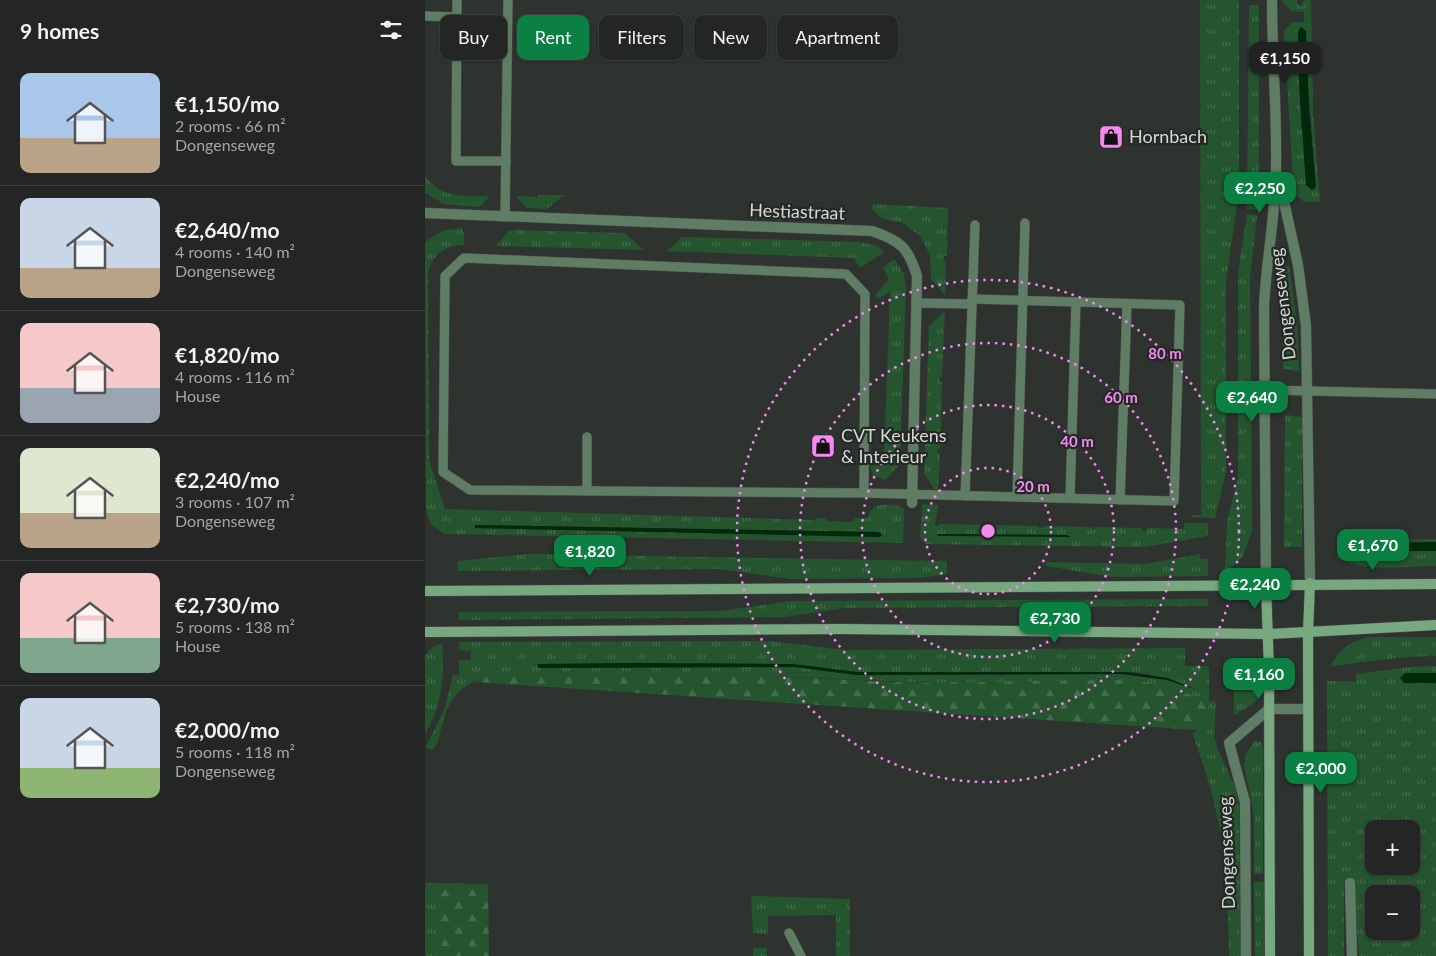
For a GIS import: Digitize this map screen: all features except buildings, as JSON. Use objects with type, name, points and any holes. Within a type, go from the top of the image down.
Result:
[{"type":"main road","points":[[425,591],[1266,585],[1310,583],[1436,584]]},
{"type":"main road","name":"Dongenseweg","points":[[1309,956],[1308,633],[1310,583]]},
{"type":"main road","name":"Dongenseweg","points":[[1266,585],[1269,708],[1270,956]]},
{"type":"main road","points":[[425,632],[851,630],[1268,634],[1436,626]]},
{"type":"street","name":"Dongenseweg","points":[[1266,585],[1266,262],[1272,228],[1276,168],[1271,0]]},
{"type":"street","name":"Dongenseweg","points":[[1276,168],[1298,265],[1306,326],[1310,583]]},
{"type":"street","name":"Hestiastraat","points":[[425,213],[872,231],[896,240],[911,256],[917,276],[912,499]]},
{"type":"street","name":"Dongenseweg","points":[[1246,956],[1245,802],[1229,743],[1269,708]]},
{"type":"street","points":[[1269,708],[1308,709]]},
{"type":"street","points":[[1350,883],[1352,956]]},
{"type":"lane","points":[[457,0],[457,15]]},
{"type":"lane","points":[[505,216],[508,0]]},
{"type":"lane","points":[[425,16],[440,16]]},
{"type":"lane","points":[[457,60],[456,160],[506,161]]},
{"type":"lane","points":[[1017,497],[1025,223]]},
{"type":"lane","points":[[965,496],[975,225]]},
{"type":"lane","points":[[863,493],[865,294],[846,274],[464,258],[445,276],[443,472],[470,490],[863,493],[912,499],[965,496],[1174,501],[1180,305],[1023,301],[916,303]]},
{"type":"lane","points":[[1070,498],[1076,302]]},
{"type":"lane","points":[[1120,500],[1127,304]]},
{"type":"lane","points":[[1265,390],[1436,394]]},
{"type":"lane","points":[[587,437],[587,491]]},
{"type":"lane","points":[[789,933],[801,956]]},
{"type":"green space","points":[[1200,0],[1239,0],[1239,189],[1226,283],[1226,472],[1215,518],[1192,517],[1192,515],[1201,515]]},
{"type":"green space","points":[[1283,0],[1297,0],[1301,7],[1304,0],[1311,0],[1313,112],[1320,202],[1305,202],[1294,194],[1284,31],[1292,22],[1304,22],[1304,12],[1292,11],[1283,3]],"holes":[[[1301,27],[1307,70],[1316,187],[1301,128],[1298,32]]]},
{"type":"green space","points":[[1249,5],[1259,5],[1259,178],[1257,210],[1247,209]]},
{"type":"green space","points":[[425,176],[439,189],[455,195],[490,196],[479,207],[444,204],[425,193]]},
{"type":"green space","points":[[538,195],[564,195],[547,209],[527,208],[516,196],[538,197]]},
{"type":"green space","points":[[874,204],[948,208],[947,256],[944,256],[944,261],[946,261],[945,295],[931,279],[930,255],[920,236],[903,223],[881,218],[872,209],[871,206]]},
{"type":"green space","points":[[1247,214],[1257,215],[1250,278],[1251,389],[1238,389],[1238,272]]},
{"type":"green space","points":[[461,228],[464,233],[464,245],[450,247],[439,253],[432,262],[428,276],[429,460],[445,509],[815,520],[825,518],[828,521],[851,522],[855,518],[868,518],[876,506],[900,505],[900,508],[904,508],[903,543],[444,534],[431,524],[426,510],[425,242],[442,231]],"holes":[[[476,525],[880,532],[882,536],[475,528]]]},
{"type":"green space","points":[[510,230],[625,233],[644,250],[495,246]]},
{"type":"green space","points":[[682,237],[859,242],[878,246],[884,252],[860,268],[854,258],[667,251]]},
{"type":"green space","points":[[892,260],[895,260],[904,274],[906,288],[900,464],[885,480],[873,475],[870,466],[884,456],[890,292],[877,299],[876,294],[889,279],[883,268]]},
{"type":"green space","points":[[1289,266],[1297,323],[1299,371],[1283,369],[1282,267]]},
{"type":"green space","points":[[945,311],[942,377],[940,377],[940,382],[942,382],[940,449],[937,449],[937,453],[940,453],[938,491],[934,489],[924,473],[929,326]]},
{"type":"green space","points":[[1238,394],[1251,394],[1252,531],[1243,556],[1225,571],[1227,520],[1238,478]]},
{"type":"green space","points":[[1285,415],[1302,417],[1302,547],[1284,547]]},
{"type":"green space","points":[[922,504],[938,505],[935,526],[939,524],[987,525],[987,527],[992,525],[1039,526],[1039,528],[1044,526],[1090,527],[1094,530],[1095,527],[1142,528],[1143,531],[1147,531],[1147,528],[1184,529],[1184,523],[1208,523],[1208,536],[1144,547],[926,544],[920,538]]},
{"type":"green space","points":[[1436,539],[1436,542],[1357,543],[1357,551],[1436,551],[1436,566],[1370,567],[1346,562],[1337,557],[1342,540]]},
{"type":"green space","points":[[529,554],[947,561],[947,574],[920,578],[791,579],[719,569],[458,571],[458,561]]},
{"type":"green space","points":[[1200,554],[1200,559],[1208,559],[1208,576],[1112,577],[1046,566],[1046,562],[1146,564]]},
{"type":"green space","points":[[1208,599],[1208,606],[845,608],[785,617],[459,620],[459,612],[721,611],[791,601]]},
{"type":"green space","points":[[1372,637],[1436,637],[1436,656],[1407,657],[1331,666],[1347,646],[1359,640]]},
{"type":"green space","points":[[770,641],[846,650],[1185,648],[1185,666],[1209,666],[1209,701],[1216,702],[1214,736],[1218,750],[1236,789],[1239,809],[1241,956],[1229,956],[1226,855],[1210,786],[1193,734],[1204,721],[1209,702],[1197,698],[892,681],[717,674],[499,676],[474,682],[463,688],[447,709],[438,742],[432,750],[426,747],[445,708],[453,675],[459,675],[459,660],[471,660],[471,651],[459,650],[459,642]],"holes":[[[720,663],[808,666],[857,672],[1136,672],[1167,678],[1197,689],[1167,680],[1122,674],[857,675],[795,667],[538,668],[538,664]]]},
{"type":"green space","points":[[442,643],[443,667],[439,701],[425,734],[425,655],[433,647]]},
{"type":"green space","points":[[1436,666],[1436,673],[1405,673],[1404,683],[1436,683],[1436,956],[1359,956],[1354,883],[1344,882],[1344,956],[1328,956],[1327,681],[1356,681],[1356,674],[1409,667]]},
{"type":"green space","points":[[495,674],[717,674],[921,683],[1127,680],[1164,685],[1209,702],[1204,721],[1196,730],[474,682]]},
{"type":"green space","points":[[1240,682],[1260,682],[1261,689],[1254,703],[1234,715],[1234,686]]},
{"type":"green space","points":[[1259,741],[1262,743],[1263,748],[1263,874],[1254,874],[1254,815],[1244,765],[1246,754],[1254,742]]},
{"type":"green space","points":[[1254,882],[1264,882],[1264,956],[1255,956]]},
{"type":"green space","points":[[425,883],[483,884],[439,887],[439,956],[425,956]]},
{"type":"green space","points":[[488,884],[489,956],[439,956],[439,887]]},
{"type":"green space","points":[[751,896],[850,899],[850,956],[836,956],[836,915],[768,916],[768,934],[753,933]]},
{"type":"green space","points":[[753,948],[767,948],[767,956],[753,956]]},
{"type":"shaded area","points":[[1301,27],[1306,31],[1309,109],[1316,187],[1312,190],[1306,185],[1299,83],[1298,32]]},
{"type":"shaded area","points":[[475,525],[880,532],[882,535],[880,537],[475,528]]},
{"type":"shaded area","points":[[937,534],[1067,535],[1071,537],[938,536]]},
{"type":"shaded area","points":[[1436,542],[1436,551],[1357,551],[1351,549],[1352,545],[1357,543]]},
{"type":"shaded area","points":[[538,664],[793,664],[857,672],[1124,672],[1167,678],[1198,690],[1167,680],[1122,674],[857,675],[795,667],[538,668]]},
{"type":"shaded area","points":[[1405,673],[1436,673],[1436,683],[1404,683],[1400,678]]},
{"type":"place","name":"Hornbach","points":[[1111,137]]},
{"type":"place","name":"CVT Keukens & Interieur","points":[[823,446]]}]
